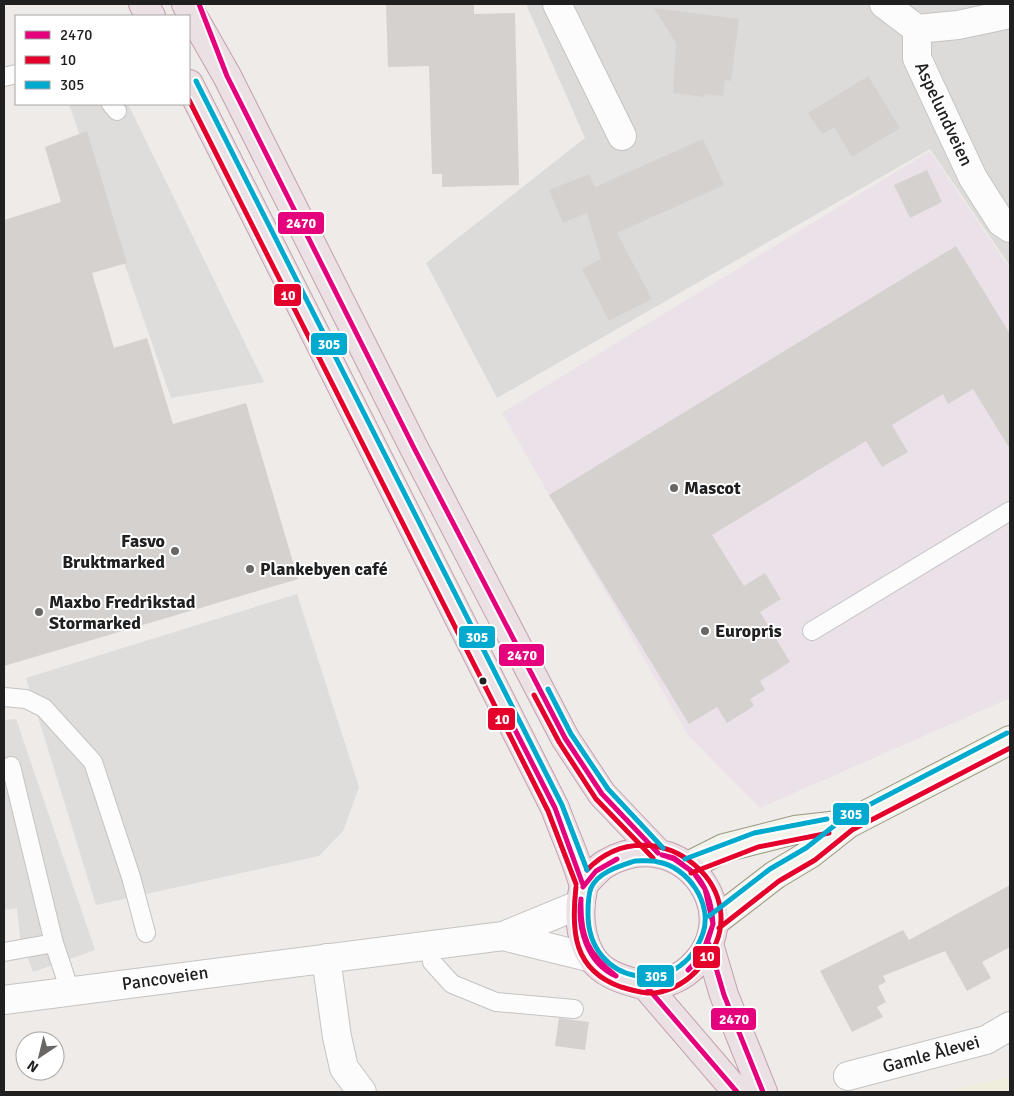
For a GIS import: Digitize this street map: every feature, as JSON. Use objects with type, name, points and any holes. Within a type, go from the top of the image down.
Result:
[{"type":"highway","points":[[144,4],[150,15]]},
{"type":"highway","points":[[186,4],[227,76],[414,448],[565,738],[602,794],[658,853]]},
{"type":"highway","points":[[199,4],[227,76]]},
{"type":"highway","points":[[190,86],[555,808],[582,894],[580,928],[592,958],[614,977],[646,986],[676,979],[697,963],[711,933]]},
{"type":"highway","points":[[582,894],[604,865],[626,855],[658,853],[674,857],[688,866],[707,889],[711,933],[724,995],[763,1092]]},
{"type":"highway","points":[[646,986],[737,1092]]},
{"type":"main road","points":[[711,933],[775,876],[810,854],[848,824],[1010,740]]},
{"type":"main road","points":[[688,866],[724,848],[796,830],[848,824]]},
{"type":"street","points":[[556,4],[622,136]]},
{"type":"street","points":[[884,4],[917,29],[958,25],[1010,14]]},
{"type":"street","name":"Aspelundveien","points":[[917,29],[917,58],[950,129],[973,178],[1001,222],[1010,228]]},
{"type":"street","points":[[503,936],[582,894]]},
{"type":"street","points":[[503,936],[592,958]]},
{"type":"street","name":"Pancoveien","points":[[4,1000],[503,936]]},
{"type":"street","points":[[326,958],[337,1037],[344,1068],[362,1092]]},
{"type":"street","name":"Gamle Ålevei","points":[[848,1076],[986,1040],[1010,1026]]},
{"type":"lane","points":[[812,632],[1010,511]]},
{"type":"lane","points":[[4,697],[26,699],[44,708],[93,762],[131,876],[146,933]]},
{"type":"lane","points":[[11,766],[54,943],[70,991]]},
{"type":"lane","points":[[4,952],[54,943]]},
{"type":"lane","points":[[430,945],[432,962],[452,984],[496,1002],[574,1009]]},
{"type":"shaded area","points":[[526,4],[1010,4],[1010,266],[930,149],[497,398],[426,263],[585,138]]},
{"type":"shaded area","points":[[69,105],[128,105],[264,382],[171,398]]},
{"type":"shaded area","points":[[930,151],[1010,269],[1010,698],[760,808],[688,735],[502,413]]},
{"type":"shaded area","points":[[297,594],[359,787],[343,831],[319,856],[96,905],[26,678]]},
{"type":"shaded area","points":[[16,719],[95,950],[33,972],[20,937],[17,908],[4,910],[4,720]]},
{"type":"shaded area","points":[[1010,1077],[1010,1092],[941,1092]]},
{"type":"building","points":[[386,4],[474,4],[474,14],[515,13],[519,185],[442,187],[442,174],[432,174],[429,66],[388,67]]},
{"type":"building","points":[[654,8],[739,19],[731,81],[725,80],[723,96],[704,94],[704,97],[673,93],[676,43]]},
{"type":"building","points":[[868,76],[900,128],[852,157],[834,127],[822,134],[808,113]]},
{"type":"building","points":[[87,131],[127,263],[92,273],[114,348],[147,338],[173,424],[246,403],[298,579],[4,666],[4,220],[61,202],[45,147]]},
{"type":"building","points":[[703,139],[724,185],[617,233],[652,299],[609,321],[582,269],[601,259],[587,213],[563,223],[549,190],[589,174],[595,187]]},
{"type":"building","points":[[927,170],[942,202],[910,218],[894,185]]},
{"type":"building","name":"Mascot","points":[[956,246],[1010,334],[1010,449],[973,389],[948,404],[943,394],[892,425],[908,452],[882,467],[866,441],[712,535],[744,586],[765,573],[781,599],[760,612],[790,662],[760,681],[765,690],[750,699],[754,706],[727,723],[717,707],[689,724],[549,495]]},
{"type":"building","points":[[1010,885],[1010,947],[982,962],[991,978],[967,991],[945,951],[883,976],[886,982],[878,986],[886,1002],[877,1007],[883,1017],[852,1032],[820,971],[903,930],[909,940]]},
{"type":"building","points":[[559,1018],[589,1022],[585,1050],[555,1046]]},
{"type":"transit line","name":"2470","points":[[199,4],[227,76],[414,448],[565,738],[602,794],[658,853]]},
{"type":"transit line","name":"305","points":[[196,81],[562,805],[587,870]]},
{"type":"transit line","name":"10","points":[[190,102],[548,811],[576,884]]},
{"type":"transit line","name":"305","points":[[548,689],[571,734],[608,789],[663,848]]},
{"type":"transit line","name":"10","points":[[534,695],[559,742],[596,799],[653,858]]},
{"type":"transit line","name":"2470","points":[[507,714],[555,808],[583,885]]},
{"type":"transit line","name":"305","points":[[709,916],[770,869],[806,848],[844,818],[1007,733]]},
{"type":"transit line","name":"10","points":[[719,928],[779,881],[815,860],[852,830],[1010,748]]},
{"type":"transit line","name":"305","points":[[685,859],[754,833],[827,819]]},
{"type":"transit line","name":"10","points":[[691,873],[758,847],[829,833]]},
{"type":"transit line","name":"10","points":[[576,887],[574,919],[579,947],[584,959],[605,980],[638,992],[655,993],[662,992],[685,981],[700,967],[717,939],[721,911],[712,886],[694,865],[671,851],[643,845],[614,851],[587,870]]},
{"type":"transit line","name":"2470","points":[[662,855],[674,858],[694,873]]},
{"type":"transit line","name":"2470","points":[[662,855],[674,859],[694,873]]},
{"type":"transit line","name":"2470","points":[[583,887],[596,871],[617,859]]},
{"type":"transit line","name":"305","points":[[635,861],[655,861],[669,865],[679,871],[696,888],[704,910],[705,922],[703,933],[691,955],[675,969],[657,976],[637,976],[618,970],[603,957],[592,938],[588,914],[589,897],[594,882],[604,874],[635,861]]},
{"type":"transit line","name":"2470","points":[[694,873],[699,878],[708,897],[713,924]]},
{"type":"transit line","name":"2470","points":[[694,873],[705,889],[713,924]]},
{"type":"transit line","name":"2470","points":[[581,899],[582,923],[587,943],[598,959],[616,976]]},
{"type":"transit line","name":"2470","points":[[581,899],[581,921],[586,944],[598,963],[616,976]]},
{"type":"transit line","name":"2470","points":[[688,970],[701,957],[713,924]]},
{"type":"transit line","name":"2470","points":[[688,970],[704,953],[713,924]]},
{"type":"transit line","name":"2470","points":[[709,944],[724,995],[763,1092]]},
{"type":"transit line","name":"2470","points":[[646,986],[737,1092]]},
{"type":"place","name":"Mascot","points":[[674,488]]},
{"type":"place","name":"Fasvo Bruktmarked","points":[[175,551]]},
{"type":"place","name":"Plankebyen café","points":[[250,569]]},
{"type":"place","name":"Maxbo Fredrikstad Stormarked","points":[[39,612]]},
{"type":"place","name":"Europris","points":[[705,631]]}]
